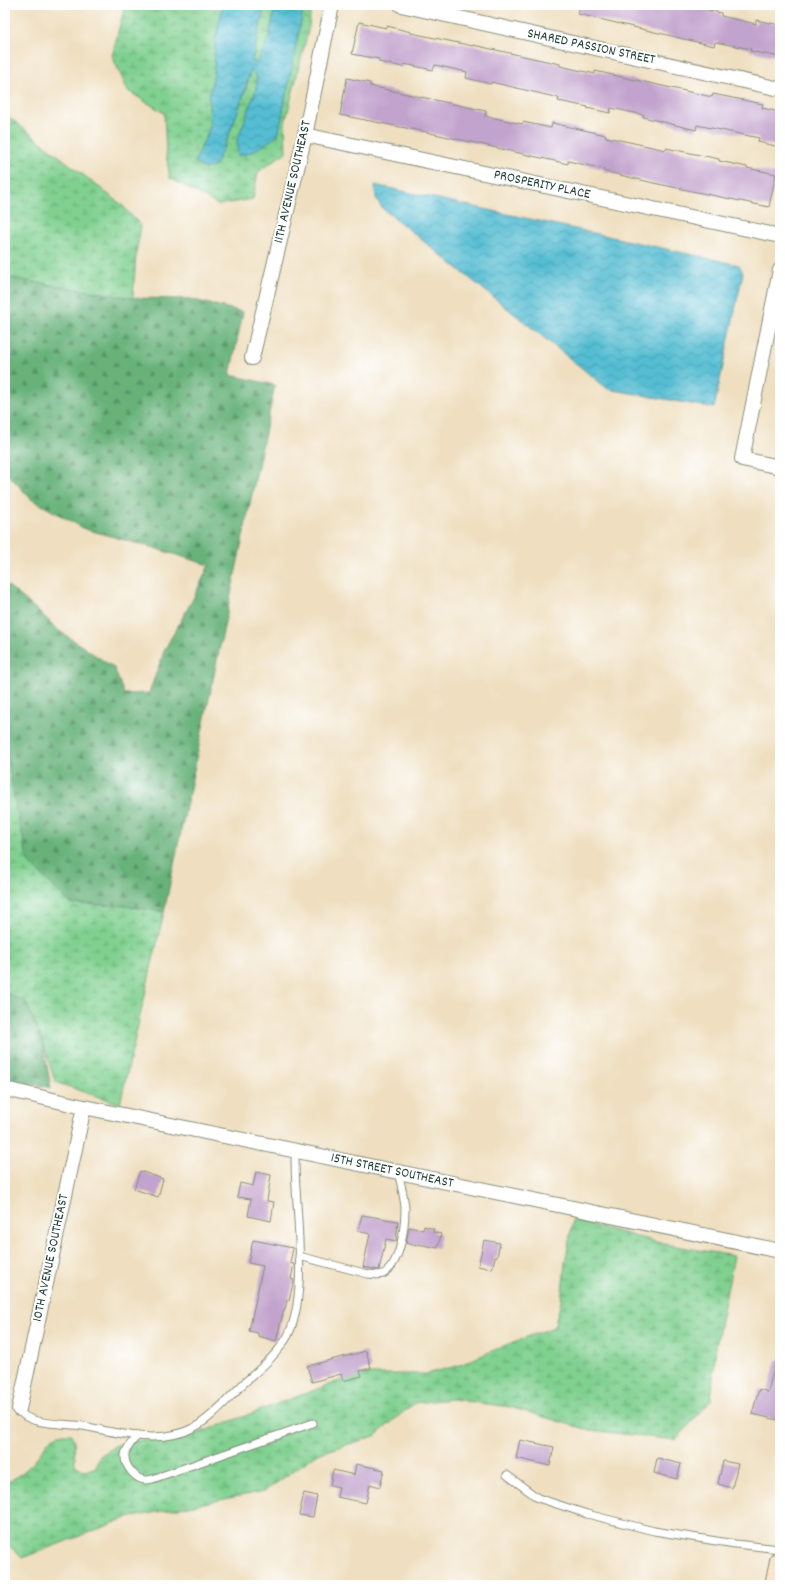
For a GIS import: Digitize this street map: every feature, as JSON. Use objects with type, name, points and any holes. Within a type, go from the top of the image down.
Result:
[{"type":"street","name":"11TH AVENUE SOUTHEAST","points":[[252,358],[304,135],[332,5]]},
{"type":"street","name":"SHARED PASSION STREET","points":[[402,5],[780,89]]},
{"type":"street","name":"PROSPERITY PLACE","points":[[304,135],[780,236]]},
{"type":"street","points":[[780,270],[742,458],[780,467]]},
{"type":"street","name":"15TH STREET SOUTHEAST","points":[[5,1089],[84,1107],[780,1251]]},
{"type":"street","name":"10TH AVENUE SOUTHEAST","points":[[18,1410],[84,1107]]},
{"type":"street","points":[[775,1585],[780,1561]]},
{"type":"lane","points":[[18,1410],[24,1418],[33,1421],[72,1424],[151,1438],[177,1435],[196,1427],[210,1416],[273,1358],[287,1338],[296,1315],[299,1256],[295,1150]]},
{"type":"lane","points":[[299,1256],[368,1274],[378,1275],[384,1273],[391,1267],[400,1250],[405,1209],[402,1185],[398,1172]]},
{"type":"lane","points":[[137,1436],[125,1454],[126,1461],[132,1472],[140,1479],[145,1480],[161,1476],[313,1423]]},
{"type":"lane","points":[[507,1475],[538,1498],[587,1514],[654,1531],[735,1544],[780,1549]]},
{"type":"green space","points":[[125,5],[223,5],[215,42],[214,74],[209,96],[210,127],[195,162],[224,148],[246,89],[251,69],[257,77],[256,90],[237,141],[278,135],[302,16],[301,5],[311,5],[309,27],[285,123],[286,152],[258,172],[253,199],[218,205],[170,178],[166,154],[164,113],[128,91],[112,56]]},
{"type":"green space","points":[[265,5],[281,5],[274,13],[269,38],[258,63],[252,61]]},
{"type":"green space","points":[[5,114],[122,205],[141,226],[136,254],[133,298],[5,277]]},
{"type":"green space","points":[[5,277],[133,298],[190,299],[243,312],[230,375],[275,385],[164,912],[124,906],[71,904],[28,862],[13,793],[5,740],[5,583],[58,630],[114,668],[124,694],[149,693],[165,649],[194,597],[209,565],[85,529],[31,499],[5,471]]},
{"type":"green space","points":[[5,740],[13,793],[28,862],[71,904],[124,906],[164,912],[120,1104],[55,1082],[42,1039],[26,1002],[5,992]]},
{"type":"green space","points":[[5,992],[26,1001],[42,1039],[51,1088],[5,1078]]},
{"type":"green space","points":[[573,1220],[664,1244],[734,1256],[716,1346],[711,1400],[676,1440],[588,1430],[510,1407],[451,1399],[414,1403],[375,1436],[317,1454],[265,1491],[127,1518],[22,1558],[5,1542],[5,1484],[30,1466],[51,1439],[56,1436],[71,1434],[74,1439],[75,1465],[85,1471],[96,1467],[99,1457],[116,1445],[141,1440],[180,1440],[358,1374],[427,1374],[460,1365],[508,1344],[554,1327],[561,1302],[565,1263]]},
{"type":"water","points":[[223,5],[265,5],[252,61],[257,63],[269,38],[274,13],[281,5],[301,5],[302,16],[278,135],[264,145],[244,155],[238,156],[237,141],[256,90],[257,77],[251,70],[235,119],[220,155],[214,167],[204,169],[195,162],[210,127],[209,96],[214,74],[215,42]]},
{"type":"water","points":[[375,185],[739,265],[743,273],[714,408],[608,389],[382,208],[376,198]]},
{"type":"building","points":[[580,5],[693,5],[721,13],[721,16],[756,24],[756,20],[780,25],[780,57],[750,51],[751,49],[715,42],[714,46],[578,14]]},
{"type":"building","points":[[359,22],[386,28],[387,26],[411,33],[560,64],[560,66],[595,74],[595,71],[712,97],[713,94],[763,104],[762,108],[780,112],[780,147],[758,142],[759,138],[697,125],[696,130],[643,117],[644,115],[611,108],[610,113],[587,108],[588,107],[558,101],[559,98],[491,82],[491,84],[466,78],[467,72],[435,65],[433,70],[404,64],[403,67],[379,62],[379,59],[352,54]]},
{"type":"building","points":[[347,78],[370,83],[370,86],[486,111],[485,116],[522,124],[523,122],[551,128],[552,123],[666,150],[666,148],[719,159],[719,161],[776,174],[769,207],[658,184],[568,161],[568,164],[426,132],[340,115]]},
{"type":"building","points":[[140,1171],[163,1179],[158,1197],[134,1189]]},
{"type":"building","points":[[256,1172],[271,1175],[267,1201],[274,1202],[271,1221],[248,1216],[251,1199],[237,1197],[240,1183],[253,1186]]},
{"type":"building","points":[[362,1215],[398,1221],[396,1241],[386,1239],[379,1270],[363,1267],[370,1234],[358,1231]]},
{"type":"building","points":[[424,1226],[434,1229],[433,1232],[441,1234],[438,1248],[418,1244],[417,1246],[406,1243],[409,1227],[423,1230]]},
{"type":"building","points":[[253,1240],[293,1248],[290,1263],[294,1264],[291,1279],[294,1280],[289,1300],[287,1300],[284,1309],[276,1341],[258,1336],[258,1333],[249,1331],[263,1266],[248,1263]]},
{"type":"building","points":[[484,1240],[500,1243],[497,1257],[495,1257],[492,1269],[478,1266]]},
{"type":"building","points":[[366,1351],[371,1368],[360,1371],[362,1376],[343,1381],[341,1374],[312,1382],[307,1366]]},
{"type":"building","points":[[776,1360],[780,1360],[780,1412],[778,1420],[752,1414],[759,1389],[768,1392]]},
{"type":"building","points":[[520,1440],[554,1447],[550,1466],[516,1458]]},
{"type":"building","points":[[657,1458],[681,1464],[677,1479],[654,1473]]},
{"type":"building","points":[[723,1461],[738,1464],[732,1488],[718,1484]]},
{"type":"building","points":[[356,1464],[384,1470],[380,1487],[370,1484],[366,1503],[337,1497],[339,1487],[330,1485],[333,1470],[354,1475]]},
{"type":"building","points":[[304,1493],[317,1496],[313,1517],[299,1515]]}]
